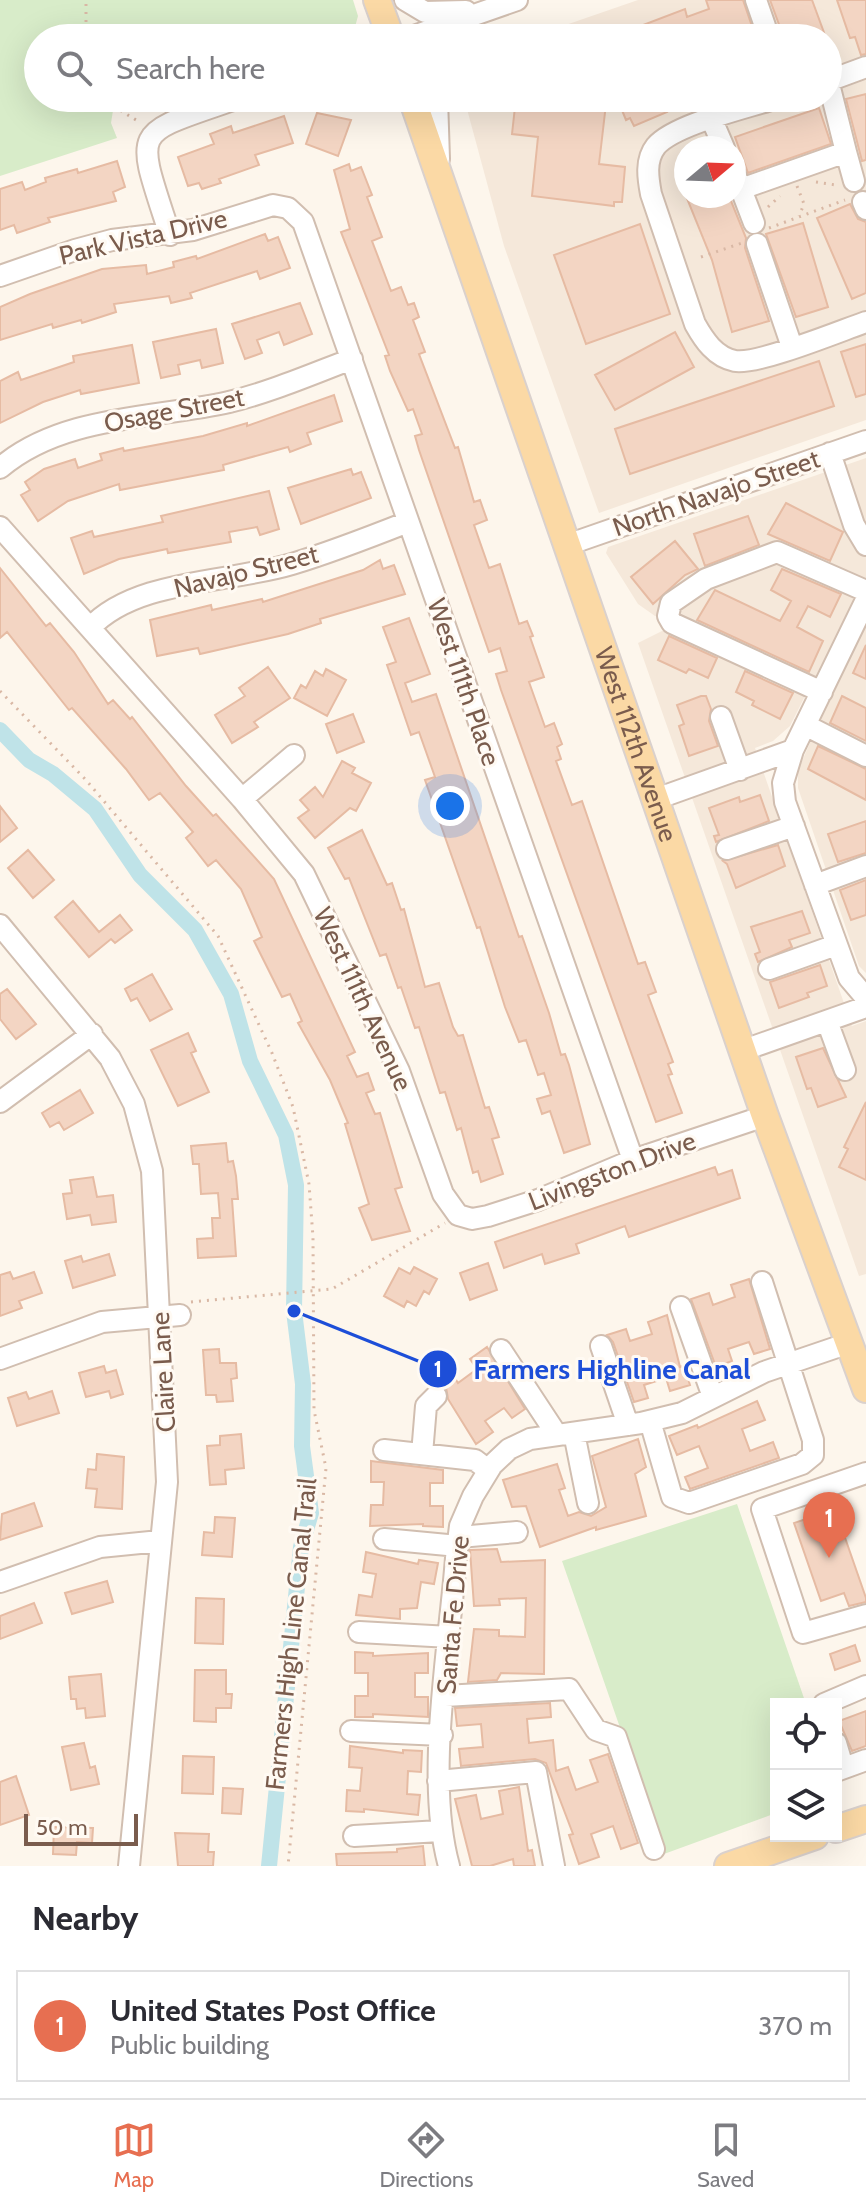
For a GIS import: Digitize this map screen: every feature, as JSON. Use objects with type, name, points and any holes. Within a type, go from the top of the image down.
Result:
[{"type":"main road","points":[[377,0],[386,24]]},
{"type":"main road","name":"West 112th Avenue","points":[[417,112],[765,1116],[866,1389]]},
{"type":"main road","points":[[842,1827],[866,1819]]},
{"type":"main road","points":[[728,1866],[762,1861],[802,1842]]},
{"type":"street","points":[[405,0],[425,12],[486,11]]},
{"type":"street","points":[[448,24],[517,0]]},
{"type":"street","points":[[756,0],[764,24]]},
{"type":"street","points":[[472,24],[486,11]]},
{"type":"street","points":[[842,75],[866,67]]},
{"type":"street","points":[[170,235],[145,158],[146,142],[154,130],[202,112]]},
{"type":"street","points":[[438,112],[440,175]]},
{"type":"street","points":[[736,112],[670,135],[655,147],[648,167],[651,194],[695,324],[705,341],[733,361],[746,362],[866,322]]},
{"type":"street","points":[[836,112],[855,195]]},
{"type":"street","points":[[712,120],[719,136]]},
{"type":"street","points":[[746,179],[846,152]]},
{"type":"street","points":[[746,199],[759,227],[792,347]]},
{"type":"street","name":"Park Vista Drive","points":[[0,276],[112,240],[170,235],[260,208],[288,208]]},
{"type":"street","name":"West 111th Place","points":[[288,208],[303,222],[633,1160]]},
{"type":"street","name":"Osage Street","points":[[0,468],[35,445],[74,431],[230,402],[352,359]]},
{"type":"street","name":"North Navajo Street","points":[[567,545],[866,441]]},
{"type":"street","points":[[830,453],[854,525],[866,545]]},
{"type":"street","name":"Navajo Street","points":[[90,628],[119,603],[290,565],[408,522]]},
{"type":"street","name":"West 111th Avenue","points":[[0,527],[296,863],[316,895],[399,1071],[443,1194],[458,1215]]},
{"type":"street","points":[[822,692],[672,623],[668,616],[671,603],[706,579],[777,552],[866,591]]},
{"type":"street","points":[[866,600],[858,638],[822,692],[793,750],[783,783],[794,826],[836,945],[853,987],[866,998]]},
{"type":"street","points":[[721,717],[740,770]]},
{"type":"street","points":[[805,725],[866,756]]},
{"type":"street","points":[[656,799],[793,750]]},
{"type":"street","points":[[242,799],[294,755]]},
{"type":"street","points":[[727,849],[794,826]]},
{"type":"street","points":[[815,885],[866,866]]},
{"type":"street","name":"Claire Lane","points":[[0,925],[92,1034],[123,1079],[146,1144],[154,1199],[170,1317],[167,1467],[129,1866]]},
{"type":"street","points":[[769,969],[836,945]]},
{"type":"street","points":[[744,1050],[866,1007]]},
{"type":"street","points":[[827,1021],[845,1070]]},
{"type":"street","points":[[0,1102],[92,1034]]},
{"type":"street","name":"Livingston Drive","points":[[458,1215],[472,1219],[488,1216],[538,1200],[633,1160],[765,1116]]},
{"type":"street","points":[[650,1421],[672,1497],[689,1503],[802,1464],[813,1455],[813,1440],[791,1363],[762,1282]]},
{"type":"street","points":[[681,1307],[713,1397]]},
{"type":"street","points":[[0,1359],[102,1322],[170,1317]]},
{"type":"street","name":"Santa Fe Drive","points":[[449,1866],[440,1831],[438,1781],[459,1542],[473,1496],[488,1470],[509,1449],[530,1439],[628,1425],[682,1413],[791,1363],[849,1343]]},
{"type":"street","points":[[601,1346],[628,1425]]},
{"type":"street","points":[[501,1350],[566,1434],[588,1503]]},
{"type":"street","points":[[422,1454],[426,1406],[436,1396]]},
{"type":"street","points":[[384,1450],[475,1460],[488,1470]]},
{"type":"street","points":[[866,1473],[762,1509],[803,1633],[866,1615]]},
{"type":"street","points":[[384,1539],[459,1542],[517,1532]]},
{"type":"street","points":[[0,1582],[100,1547],[160,1541]]},
{"type":"street","points":[[359,1632],[450,1637]]},
{"type":"street","points":[[838,1698],[866,1686]]},
{"type":"street","points":[[445,1696],[569,1689],[596,1730],[616,1737],[654,1849]]},
{"type":"street","points":[[351,1731],[442,1735]]},
{"type":"street","points":[[842,1768],[866,1760]]},
{"type":"street","points":[[438,1781],[536,1772],[554,1866]]},
{"type":"street","points":[[354,1836],[440,1831]]},
{"type":"path","points":[[86,0],[88,24]]},
{"type":"path","points":[[119,112],[154,130]]},
{"type":"path","points":[[701,257],[745,242],[797,186],[825,182],[855,195]]},
{"type":"path","points":[[797,186],[804,204],[799,217]]},
{"type":"path","points":[[759,227],[799,217],[855,195]]},
{"type":"path","points":[[804,204],[817,210]]},
{"type":"path","name":"Farmers High Line Canal Trail","points":[[0,691],[86,780],[218,936],[272,1053],[304,1145],[314,1290],[314,1410],[326,1468],[288,1866]]},
{"type":"path","points":[[170,1317],[187,1302],[341,1286],[458,1215]]},
{"type":"shaded area","points":[[638,0],[866,0],[866,420],[599,513],[504,246],[468,112],[842,112],[842,24],[569,24]]},
{"type":"shaded area","points":[[866,458],[866,973],[859,966],[798,788],[798,770],[829,700],[678,620],[655,616],[638,604],[606,553],[608,547]]},
{"type":"shaded area","points":[[672,626],[808,690],[790,726],[773,741],[755,748],[852,1026],[866,1021],[866,1274],[859,1276],[638,643]]},
{"type":"green space","points":[[0,0],[353,0],[358,16],[356,24],[24,24],[24,112],[113,112],[111,123],[117,138],[0,176]]},
{"type":"green space","points":[[737,1504],[804,1698],[770,1698],[770,1815],[664,1854],[562,1561]]},
{"type":"building","points":[[706,0],[743,0],[751,24],[646,24],[685,9],[687,17],[709,9]]},
{"type":"building","points":[[770,0],[812,0],[821,24],[779,24]]},
{"type":"building","points":[[837,0],[866,0],[866,54],[861,55],[855,37],[850,38]]},
{"type":"building","points":[[866,94],[866,160],[862,161],[846,99]]},
{"type":"building","points":[[514,112],[605,112],[599,164],[625,167],[622,202],[614,202],[614,206],[532,196],[538,137],[512,134]]},
{"type":"building","points":[[623,112],[667,112],[634,126],[630,118],[626,120]]},
{"type":"building","points":[[807,112],[820,112],[831,144],[748,173],[746,136],[738,136]]},
{"type":"building","points":[[317,113],[351,120],[338,156],[306,144]]},
{"type":"building","points":[[284,116],[293,143],[255,155],[259,165],[219,179],[221,183],[202,189],[199,183],[188,186],[178,157],[214,144],[210,134],[231,126],[233,133]]},
{"type":"building","points":[[117,161],[125,187],[113,192],[116,201],[48,218],[50,222],[17,233],[14,225],[0,230],[0,189],[22,182],[25,190],[46,182],[45,178],[77,169],[78,173]]},
{"type":"building","points":[[349,164],[351,171],[361,167],[372,195],[367,197],[382,237],[372,241],[391,291],[401,287],[408,305],[414,303],[419,317],[413,320],[425,352],[419,354],[455,448],[458,447],[474,502],[480,500],[487,520],[474,525],[489,568],[500,564],[519,624],[527,621],[533,636],[530,637],[544,677],[529,682],[545,727],[554,723],[562,744],[557,747],[561,759],[556,761],[572,805],[582,801],[638,964],[645,962],[656,992],[648,995],[673,1062],[668,1064],[672,1074],[668,1075],[682,1113],[656,1122],[501,690],[496,674],[507,671],[500,648],[489,652],[419,450],[415,436],[422,434],[413,409],[408,411],[390,371],[385,356],[389,355],[341,232],[350,229],[334,170]]},
{"type":"building","points":[[850,204],[858,219],[866,222],[866,293],[852,299],[817,218]]},
{"type":"building","points":[[691,208],[734,208],[746,238],[745,248],[769,321],[732,332],[712,260]]},
{"type":"building","points":[[803,223],[828,307],[796,317],[766,234]]},
{"type":"building","points":[[640,224],[670,314],[586,344],[554,255]]},
{"type":"building","points":[[265,234],[268,241],[278,237],[290,268],[260,279],[257,271],[190,293],[192,298],[171,303],[169,296],[114,304],[116,312],[82,323],[81,320],[53,328],[52,324],[0,340],[0,307],[30,294],[102,269],[146,265],[147,274],[174,267],[173,262],[196,256],[197,259]]},
{"type":"building","points":[[300,303],[312,334],[284,345],[279,332],[257,340],[262,353],[245,359],[232,324]]},
{"type":"building","points":[[216,329],[223,363],[202,368],[200,360],[178,365],[180,374],[161,378],[153,342]]},
{"type":"building","points":[[675,332],[694,367],[615,410],[595,375]]},
{"type":"building","points":[[866,344],[866,394],[856,397],[841,352]]},
{"type":"building","points":[[132,345],[139,383],[81,394],[80,390],[43,402],[0,423],[0,381],[18,372],[21,380],[74,362],[73,356]]},
{"type":"building","points":[[819,361],[834,406],[630,474],[615,429]]},
{"type":"building","points":[[334,395],[342,421],[307,433],[311,444],[290,452],[288,447],[223,465],[224,470],[120,490],[119,484],[68,501],[38,521],[21,495],[30,490],[25,482],[44,469],[75,459],[78,468],[102,460],[100,454],[203,436],[247,423],[247,426]]},
{"type":"building","points":[[351,469],[353,475],[361,472],[371,498],[301,524],[288,488]]},
{"type":"building","points":[[269,491],[279,529],[260,535],[257,527],[229,532],[231,542],[168,553],[167,549],[119,559],[84,574],[71,538],[92,531],[94,537],[163,522],[161,516]]},
{"type":"building","points":[[786,503],[843,532],[830,561],[768,534]]},
{"type":"building","points":[[748,516],[759,545],[705,566],[694,534]]},
{"type":"building","points":[[675,541],[698,569],[685,575],[653,604],[631,577]]},
{"type":"building","points":[[380,560],[383,569],[394,565],[405,594],[320,619],[321,623],[288,634],[200,654],[198,648],[157,656],[150,620],[211,605],[212,610],[262,599],[263,602],[363,570]]},
{"type":"building","points":[[0,568],[46,626],[50,623],[74,652],[108,704],[113,700],[130,719],[132,717],[186,786],[213,816],[216,814],[274,879],[355,1052],[347,1056],[357,1077],[368,1073],[374,1090],[366,1093],[375,1114],[380,1113],[402,1187],[395,1189],[410,1231],[372,1240],[359,1208],[369,1204],[345,1124],[348,1123],[330,1080],[298,1023],[302,1021],[290,994],[282,997],[254,941],[262,937],[241,889],[216,860],[208,866],[186,838],[193,832],[160,793],[149,800],[72,708],[69,710],[7,632],[0,638]]},
{"type":"building","points":[[782,569],[841,594],[830,617],[808,606],[797,627],[823,641],[809,672],[697,620],[715,590],[780,621],[791,601],[771,590]]},
{"type":"building","points":[[409,618],[430,674],[405,683],[412,702],[436,694],[519,937],[522,936],[549,1013],[561,1055],[565,1054],[569,1065],[590,1144],[564,1153],[550,1111],[542,1114],[537,1099],[551,1095],[544,1073],[538,1075],[526,1040],[519,1042],[505,1007],[480,927],[477,928],[425,780],[435,777],[419,732],[411,735],[387,665],[396,662],[383,627]]},
{"type":"building","points":[[669,636],[717,658],[708,678],[689,669],[686,673],[658,660]]},
{"type":"building","points":[[866,645],[866,679],[853,673]]},
{"type":"building","points":[[268,667],[290,698],[254,722],[258,727],[232,743],[215,715],[245,696],[239,688]]},
{"type":"building","points":[[326,669],[346,680],[327,716],[294,698],[301,685],[306,688],[315,671],[323,676]]},
{"type":"building","points":[[745,671],[793,693],[780,719],[752,705],[754,701],[736,692]]},
{"type":"building","points":[[706,696],[711,709],[709,721],[718,746],[689,756],[679,726],[684,724],[677,705]]},
{"type":"building","points":[[842,696],[866,708],[866,741],[830,723]]},
{"type":"building","points":[[353,714],[364,742],[337,753],[326,724]]},
{"type":"building","points":[[818,746],[866,769],[866,800],[808,769]]},
{"type":"building","points":[[342,761],[355,768],[352,773],[371,783],[356,811],[350,808],[315,838],[298,818],[309,810],[300,800],[315,787],[323,797]]},
{"type":"building","points":[[760,795],[769,821],[716,842],[714,836],[719,835],[709,808],[739,797],[740,802]]},
{"type":"building","points":[[0,806],[17,828],[0,842]]},
{"type":"building","points":[[866,821],[866,853],[838,862],[828,834]]},
{"type":"building","points":[[362,830],[387,885],[392,883],[401,910],[404,909],[425,987],[439,983],[453,1027],[458,1036],[463,1035],[485,1108],[489,1107],[499,1137],[492,1139],[503,1174],[481,1182],[478,1171],[473,1173],[461,1128],[457,1130],[445,1092],[440,1093],[419,1027],[415,1028],[386,954],[380,956],[349,878],[345,879],[328,848]]},
{"type":"building","points":[[778,845],[785,866],[736,888],[723,861]]},
{"type":"building","points":[[28,850],[54,880],[33,898],[8,868]]},
{"type":"building","points":[[866,880],[866,915],[851,920],[840,890]]},
{"type":"building","points":[[73,901],[99,932],[120,915],[132,930],[115,943],[111,939],[89,957],[55,917]]},
{"type":"building","points":[[802,911],[810,933],[789,940],[792,947],[758,962],[755,954],[760,952],[751,927]]},
{"type":"building","points":[[820,965],[827,986],[807,993],[809,997],[779,1008],[770,982]]},
{"type":"building","points":[[152,974],[172,1009],[150,1021],[137,998],[131,1001],[125,989]]},
{"type":"building","points":[[7,989],[36,1024],[16,1039],[0,1019],[0,994]]},
{"type":"building","points":[[188,1033],[196,1051],[191,1053],[209,1092],[178,1106],[151,1050]]},
{"type":"building","points":[[823,1048],[846,1097],[818,1107],[811,1088],[807,1089],[796,1057]]},
{"type":"building","points":[[80,1090],[93,1113],[64,1130],[59,1122],[50,1127],[42,1113]]},
{"type":"building","points":[[866,1102],[866,1180],[839,1167],[848,1149],[844,1147]]},
{"type":"building","points":[[226,1143],[228,1162],[233,1161],[236,1176],[238,1199],[232,1199],[236,1256],[198,1258],[197,1239],[213,1238],[212,1218],[220,1218],[218,1193],[201,1194],[199,1164],[193,1164],[191,1146]]},
{"type":"building","points":[[715,1167],[718,1175],[732,1170],[740,1198],[629,1237],[625,1226],[576,1244],[579,1253],[545,1264],[542,1254],[504,1268],[495,1242]]},
{"type":"building","points":[[93,1177],[97,1197],[113,1195],[116,1222],[92,1225],[90,1215],[67,1219],[63,1194],[72,1193],[70,1180]]},
{"type":"building","points":[[109,1254],[115,1275],[73,1288],[65,1261],[81,1256],[83,1262]]},
{"type":"building","points":[[488,1263],[497,1290],[470,1300],[460,1273]]},
{"type":"building","points":[[414,1267],[437,1279],[429,1294],[424,1291],[416,1306],[407,1301],[404,1307],[384,1296],[399,1268],[410,1274]]},
{"type":"building","points":[[10,1272],[13,1279],[34,1272],[42,1293],[19,1301],[22,1308],[0,1316],[0,1275]]},
{"type":"building","points":[[749,1279],[770,1349],[754,1354],[749,1342],[728,1349],[732,1361],[716,1367],[691,1299],[709,1293],[713,1305],[735,1297],[731,1285]]},
{"type":"building","points":[[667,1315],[680,1367],[684,1366],[690,1385],[670,1391],[666,1378],[644,1385],[648,1398],[634,1402],[613,1342],[607,1335],[626,1329],[630,1341],[652,1334],[648,1322]]},
{"type":"building","points":[[487,1347],[525,1409],[512,1418],[504,1408],[485,1421],[493,1432],[476,1444],[448,1399],[446,1387],[436,1383],[451,1372],[458,1383],[477,1369],[470,1359]]},
{"type":"building","points":[[219,1349],[220,1363],[236,1363],[237,1378],[231,1379],[233,1401],[217,1402],[216,1395],[206,1395],[203,1350]]},
{"type":"building","points":[[104,1366],[106,1373],[116,1370],[123,1394],[111,1398],[109,1391],[86,1397],[79,1373]]},
{"type":"building","points":[[52,1391],[59,1413],[17,1426],[8,1398],[26,1392],[29,1399]]},
{"type":"building","points":[[757,1401],[765,1420],[742,1429],[750,1451],[773,1442],[779,1458],[690,1489],[685,1477],[708,1468],[699,1446],[677,1455],[669,1436],[697,1425],[698,1428]]},
{"type":"building","points":[[241,1434],[244,1468],[225,1470],[226,1484],[210,1485],[207,1446],[220,1445],[220,1436]]},
{"type":"building","points":[[638,1439],[646,1467],[635,1474],[646,1516],[596,1530],[596,1527],[540,1547],[526,1506],[512,1507],[503,1480],[557,1464],[565,1488],[559,1490],[568,1516],[579,1512],[591,1516],[606,1507],[592,1456]]},
{"type":"building","points":[[97,1454],[124,1457],[122,1509],[95,1507],[97,1489],[86,1488],[88,1469],[96,1470]]},
{"type":"building","points":[[371,1461],[443,1470],[443,1483],[430,1483],[430,1506],[443,1506],[443,1527],[423,1524],[370,1526],[371,1505],[383,1505],[384,1482],[371,1482]]},
{"type":"building","points":[[34,1503],[42,1526],[0,1540],[2,1514]]},
{"type":"building","points":[[835,1509],[866,1602],[849,1606],[844,1593],[821,1601],[794,1523]]},
{"type":"building","points":[[215,1517],[235,1518],[232,1557],[202,1555],[204,1532],[214,1533]]},
{"type":"building","points":[[497,1549],[501,1562],[545,1560],[544,1674],[501,1673],[497,1680],[468,1682],[474,1629],[499,1630],[499,1636],[525,1637],[526,1598],[499,1599],[500,1605],[474,1606],[470,1550]]},
{"type":"building","points":[[366,1552],[418,1564],[419,1560],[438,1563],[434,1584],[421,1582],[417,1608],[400,1609],[400,1619],[356,1615],[359,1595],[372,1597],[376,1574],[363,1572]]},
{"type":"building","points":[[107,1581],[113,1602],[72,1614],[65,1593]]},
{"type":"building","points":[[196,1598],[224,1599],[223,1644],[195,1643]]},
{"type":"building","points":[[34,1603],[42,1623],[0,1639],[0,1616]]},
{"type":"building","points":[[855,1645],[860,1661],[835,1670],[830,1654]]},
{"type":"building","points":[[355,1652],[373,1653],[373,1656],[428,1653],[428,1673],[415,1673],[415,1697],[428,1697],[428,1717],[373,1714],[373,1717],[355,1717],[355,1696],[368,1696],[368,1673],[355,1673]]},
{"type":"building","points":[[195,1670],[226,1670],[226,1694],[232,1694],[231,1708],[216,1708],[216,1722],[194,1721]]},
{"type":"building","points":[[101,1674],[105,1716],[86,1718],[85,1708],[77,1709],[76,1699],[71,1699],[69,1677]]},
{"type":"building","points":[[550,1703],[551,1717],[527,1719],[529,1743],[553,1740],[556,1771],[568,1767],[576,1790],[598,1782],[590,1760],[608,1754],[638,1843],[621,1849],[613,1826],[591,1834],[599,1857],[579,1864],[569,1835],[573,1834],[546,1763],[535,1759],[461,1766],[459,1749],[483,1747],[481,1724],[457,1726],[455,1708]]},
{"type":"building","points":[[866,1711],[866,1746],[852,1751],[842,1728],[842,1720]]},
{"type":"building","points":[[84,1743],[90,1768],[95,1766],[99,1784],[71,1790],[62,1747]]},
{"type":"building","points":[[350,1746],[403,1753],[403,1750],[422,1751],[421,1772],[408,1771],[407,1794],[420,1795],[418,1815],[364,1809],[364,1812],[346,1811],[347,1790],[360,1791],[362,1768],[349,1767]]},
{"type":"building","points":[[183,1756],[214,1757],[213,1794],[182,1793]]},
{"type":"building","points":[[16,1776],[29,1815],[0,1825],[0,1782]]},
{"type":"building","points":[[519,1787],[528,1851],[532,1850],[535,1866],[514,1866],[513,1859],[490,1866],[472,1866],[455,1799],[476,1795],[481,1819],[503,1814],[499,1791]]},
{"type":"building","points":[[223,1788],[243,1789],[241,1814],[222,1813]]},
{"type":"building","points":[[54,1827],[93,1828],[92,1843],[77,1842],[76,1855],[53,1854]]},
{"type":"building","points":[[175,1833],[209,1834],[208,1852],[214,1852],[213,1866],[178,1866]]},
{"type":"building","points":[[423,1846],[425,1866],[337,1866],[336,1854],[397,1852],[397,1849]]},
{"type":"waterway","points":[[0,730],[29,760],[53,774],[95,809],[140,875],[195,930],[231,994],[250,1061],[286,1135],[296,1185],[294,1311],[303,1384],[302,1446],[311,1513],[301,1547],[269,1866]]},
{"type":"place","name":"Farmers Highline Canal","points":[[294,1311]]},
{"type":"place","name":"United States Post Office","points":[[829,1558]]}]
